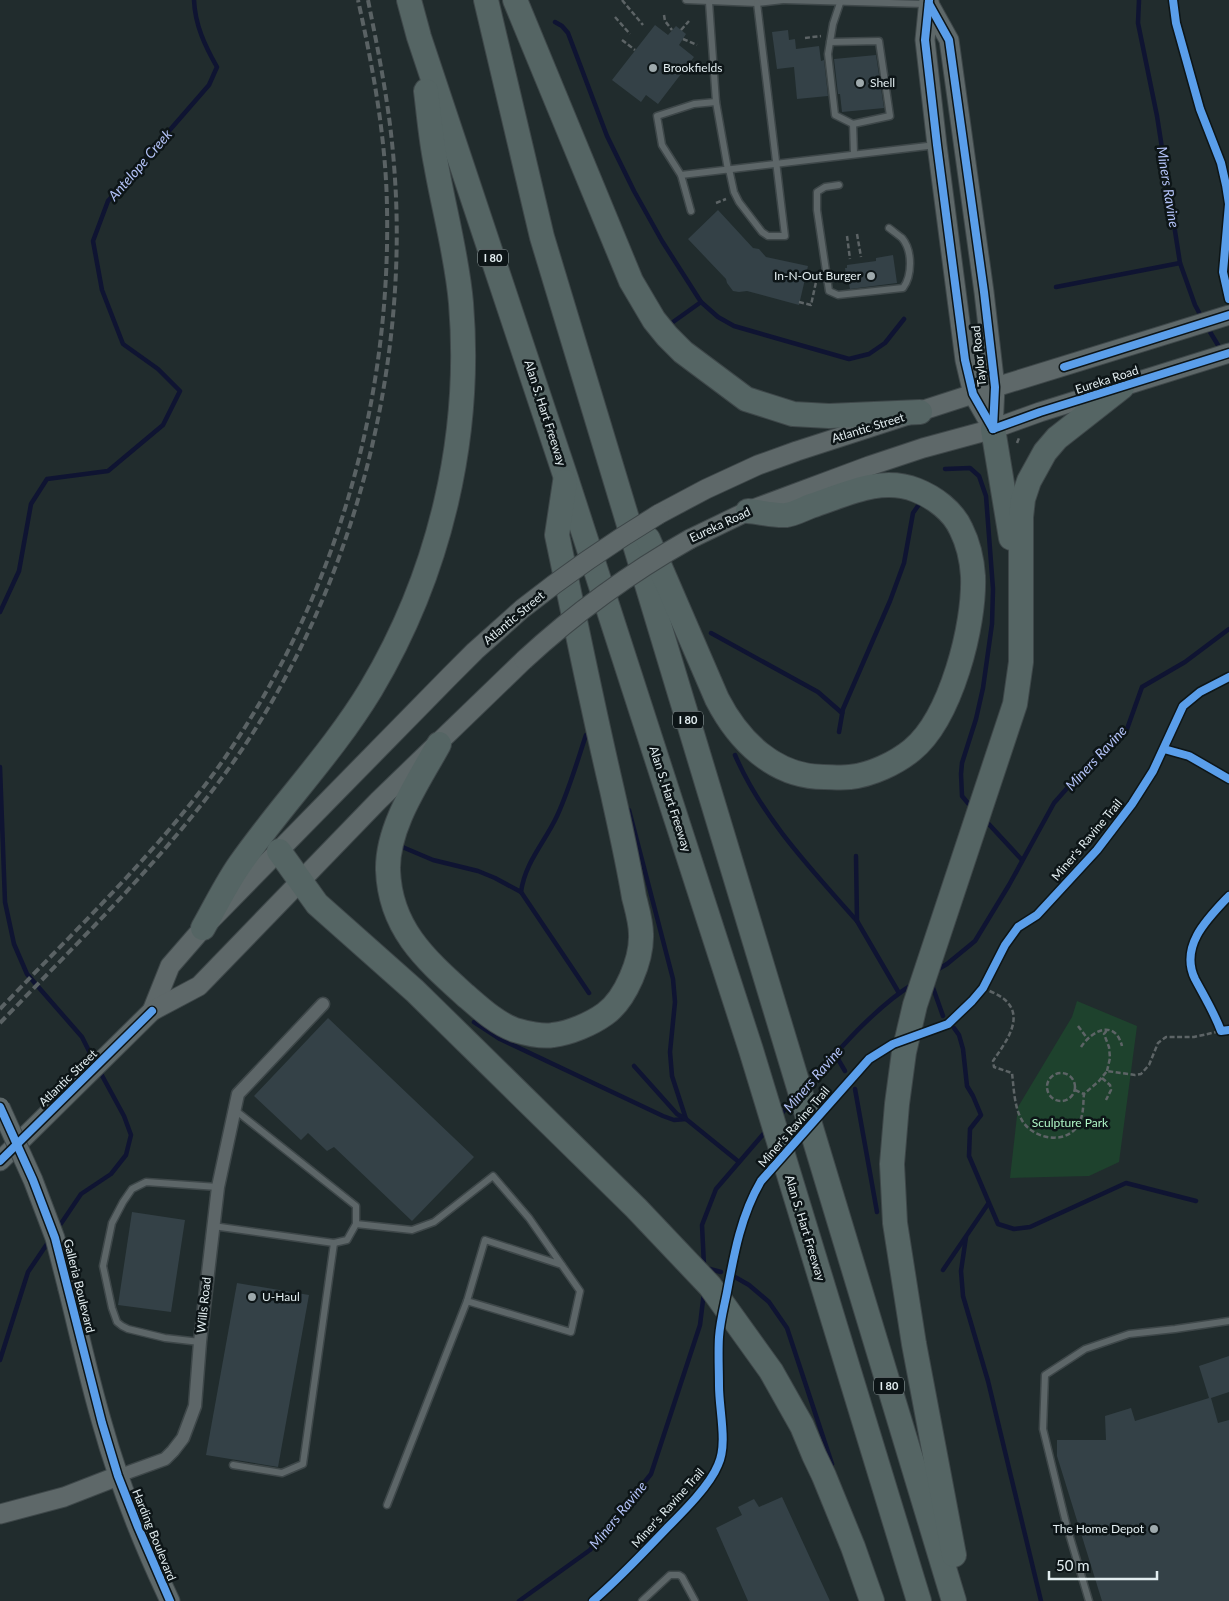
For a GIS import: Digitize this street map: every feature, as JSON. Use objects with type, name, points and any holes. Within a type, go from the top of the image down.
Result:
[{"type":"highway","name":"Alan S. Hart Freeway","points":[[409,0],[419,37],[566,478],[750,1050],[919,1601]]},
{"type":"highway","name":"I 80","points":[[486,0],[542,237],[954,1601]]},
{"type":"highway","points":[[515,0],[632,281],[654,320],[683,352],[746,400],[793,414],[829,416],[920,412]]},
{"type":"highway","points":[[203,928],[239,865],[328,750],[370,690],[410,612],[430,562],[445,512],[461,411],[464,361],[461,301],[435,160],[419,37]]},
{"type":"highway","points":[[962,1601],[914,1344],[895,1223],[892,1164],[897,1104],[904,1052],[916,1005],[1015,704],[1021,662],[1021,517],[1029,482],[1045,452],[1057,438],[1122,387]]},
{"type":"highway","points":[[597,419],[717,699],[728,720],[741,737],[758,753],[775,764],[814,777],[850,777],[868,773],[912,750],[938,719],[954,678],[965,638],[973,576],[970,555],[960,526],[941,505],[928,495],[915,490],[888,485],[873,485],[786,515],[748,511]]},
{"type":"highway","points":[[993,429],[1022,606]]},
{"type":"highway","points":[[439,744],[401,813],[390,850],[388,869],[391,891],[395,909],[404,928],[418,949],[438,970],[493,1018],[516,1030],[551,1036],[587,1024],[607,1013],[618,1000],[632,977],[639,956],[641,934],[628,862],[557,535],[566,478]]},
{"type":"highway","points":[[279,852],[317,904],[414,991],[636,1208],[710,1286],[771,1371],[802,1426],[854,1547],[872,1601]]},
{"type":"main road","name":"Taylor Road","points":[[929,2],[925,40],[965,360],[973,394],[993,429]]},
{"type":"main road","name":"Taylor Road","points":[[929,2],[949,40],[995,387],[993,429]]},
{"type":"main road","points":[[995,387],[1229,315]]},
{"type":"main road","name":"Eureka Road","points":[[439,744],[524,660],[588,605],[623,580],[690,539],[748,511],[878,463],[923,448],[993,429],[1229,352]]},
{"type":"main road","name":"Atlantic Street","points":[[152,1011],[170,966],[203,928],[456,670],[554,583],[616,540],[706,489],[774,459],[995,387]]},
{"type":"main road","name":"Atlantic Street","points":[[0,1161],[152,1011],[199,986],[378,801],[439,744]]},
{"type":"main road","name":"Galleria Boulevard","points":[[0,1107],[33,1180],[55,1238],[102,1423],[118,1476]]},
{"type":"main road","name":"Wills Road","points":[[0,1514],[64,1497],[118,1476]]},
{"type":"main road","name":"Harding Boulevard","points":[[118,1476],[138,1528],[170,1601]]},
{"type":"street","name":"Wills Road","points":[[118,1476],[165,1459],[183,1438],[195,1406],[200,1342],[218,1187],[238,1094],[323,1004]]},
{"type":"lane","points":[[686,0],[757,4],[779,0],[840,3],[929,2]]},
{"type":"lane","points":[[708,2],[716,102],[734,192],[739,202],[762,232],[768,236],[785,236],[757,4]]},
{"type":"lane","points":[[831,39],[879,41],[890,116],[854,124],[835,115],[828,54],[831,39],[840,3]]},
{"type":"lane","points":[[691,211],[681,175],[662,145],[656,116],[694,104],[716,102]]},
{"type":"lane","points":[[854,124],[854,154]]},
{"type":"lane","points":[[681,175],[937,145]]},
{"type":"lane","points":[[839,185],[825,187],[818,192],[817,210],[829,291],[838,295],[903,288],[908,281],[910,265],[907,248],[902,239],[889,228]]},
{"type":"lane","points":[[213,1226],[334,1243],[346,1240],[356,1224],[356,1206],[235,1109]]},
{"type":"lane","points":[[356,1224],[412,1230],[434,1222],[493,1176],[529,1218],[580,1291],[571,1332],[467,1301]]},
{"type":"lane","points":[[200,1342],[165,1338],[122,1326],[117,1322],[112,1308],[103,1266],[112,1223],[132,1189],[146,1182],[218,1187]]},
{"type":"lane","points":[[387,1505],[467,1301],[485,1240],[562,1264]]},
{"type":"lane","points":[[233,1465],[282,1473],[303,1464],[334,1243]]},
{"type":"lane","points":[[1089,1601],[1067,1527],[1042,1428],[1045,1374],[1085,1349],[1129,1334],[1229,1322]]},
{"type":"lane","points":[[642,1601],[670,1575],[682,1577],[695,1601]]},
{"type":"path","points":[[622,0],[643,25]]},
{"type":"path","points":[[664,15],[665,21],[672,30]]},
{"type":"path","points":[[615,17],[630,34]]},
{"type":"path","points":[[681,30],[689,21]]},
{"type":"path","points":[[805,38],[831,39]]},
{"type":"path","points":[[683,39],[697,45]]},
{"type":"path","points":[[622,40],[635,50]]},
{"type":"path","points":[[856,234],[861,258]]},
{"type":"path","points":[[848,236],[850,259]]},
{"type":"path","points":[[799,302],[811,305],[816,280]]},
{"type":"path","points":[[978,995],[985,984],[1011,1006],[1015,1016],[1009,1038],[993,1061],[994,1067],[1012,1073],[1018,1111],[1027,1127],[1039,1136],[1053,1139],[1073,1131],[1080,1122],[1084,1094],[1107,1071],[1110,1047],[1104,1034],[1108,1030]]},
{"type":"path","points":[[1078,1026],[1087,1038]]},
{"type":"path","points":[[1107,1071],[1135,1075],[1141,1074],[1149,1066],[1158,1043],[1166,1037],[1194,1037],[1223,1028]]},
{"type":"path","points":[[1081,1047],[1087,1038],[1100,1030],[1108,1030],[1116,1034],[1122,1046]]},
{"type":"path","points":[[1063,1073],[1074,1081],[1075,1090],[1070,1098],[1057,1100],[1048,1091],[1048,1082],[1054,1075],[1063,1073]]},
{"type":"path","points":[[1102,1078],[1110,1085],[1111,1090],[1106,1100]]},
{"type":"path","points":[[1075,1090],[1084,1094]]},
{"type":"green space","name":"Sculpture Park","points":[[1077,1001],[1137,1026],[1119,1162],[1089,1176],[1010,1178],[1018,1107],[1072,1017]]},
{"type":"building","name":"Brookfields","points":[[655,25],[668,35],[676,26],[686,34],[679,45],[694,57],[658,104],[646,95],[641,102],[612,80]]},
{"type":"building","points":[[788,30],[789,40],[795,39],[796,49],[819,46],[821,61],[824,60],[828,96],[797,99],[794,67],[777,69],[772,32]]},
{"type":"building","name":"Shell","points":[[876,55],[884,108],[842,112],[834,59]]},
{"type":"building","points":[[718,210],[753,248],[759,249],[766,257],[808,266],[799,305],[747,291],[733,291],[726,279],[688,239]]},
{"type":"building","name":"In-N-Out Burger","points":[[893,255],[897,283],[850,289],[849,284],[847,284],[845,268],[847,268],[847,265],[876,261],[876,258]]},
{"type":"building","points":[[328,1018],[474,1157],[412,1221],[334,1147],[327,1151],[308,1133],[301,1140],[254,1096]]},
{"type":"building","points":[[132,1212],[185,1220],[171,1312],[118,1305]]},
{"type":"building","points":[[237,1283],[309,1295],[278,1467],[206,1455]]},
{"type":"building","name":"The Home Depot","points":[[1229,1356],[1229,1392],[1211,1398],[1218,1423],[1229,1420],[1229,1601],[1102,1601],[1057,1456],[1057,1440],[1106,1440],[1105,1416],[1131,1408],[1135,1421],[1209,1398],[1199,1366]]},
{"type":"building","points":[[782,1497],[830,1601],[748,1601],[716,1528],[742,1515],[738,1507],[754,1499],[759,1507]]},
{"type":"waterway","name":"Antelope Creek","points":[[0,612],[19,571],[31,504],[47,479],[108,471],[163,425],[180,391],[158,369],[123,344],[102,290],[93,241],[108,201],[209,85],[217,67],[201,35],[196,18],[194,0]]},
{"type":"waterway","name":"Miners Ravine","points":[[1139,0],[1138,23],[1157,116],[1180,263],[1195,305],[1202,318]]},
{"type":"waterway","points":[[555,22],[568,33],[607,136],[634,191],[662,241],[701,302],[718,317],[734,326],[849,359],[869,354],[885,343],[904,319]]},
{"type":"waterway","points":[[1056,287],[1180,263]]},
{"type":"waterway","points":[[673,322],[701,302]]},
{"type":"waterway","name":"Miners Ravine","points":[[1207,327],[1221,350]]},
{"type":"waterway","points":[[945,469],[970,468],[979,476],[986,496],[993,589],[992,624],[983,688],[976,719],[962,763],[961,774],[962,796],[972,808]]},
{"type":"waterway","points":[[839,732],[843,709],[890,601],[904,563],[913,513],[920,503]]},
{"type":"waterway","name":"Miners Ravine","points":[[935,971],[947,964],[975,941],[1009,885],[1054,803],[1092,760],[1127,729],[1142,687],[1185,662],[1229,629]]},
{"type":"waterway","points":[[711,633],[818,692],[842,713]]},
{"type":"waterway","points":[[586,735],[561,806],[531,862],[523,881],[521,892],[589,993]]},
{"type":"waterway","points":[[735,755],[746,778],[774,822],[806,863],[857,921]]},
{"type":"waterway","name":"Antelope Creek","points":[[0,767],[5,902],[14,944],[27,974],[82,1037],[94,1061]]},
{"type":"waterway","points":[[474,1022],[500,1039],[663,1116],[674,1120],[686,1119],[672,1076],[670,1052],[675,1002],[673,979],[629,810]]},
{"type":"waterway","points":[[985,820],[1022,860]]},
{"type":"waterway","points":[[400,846],[433,860],[478,871],[521,892]]},
{"type":"waterway","points":[[856,856],[857,921],[899,993]]},
{"type":"waterway","name":"Miners Ravine","points":[[807,1086],[870,1018],[884,1005],[913,984]]},
{"type":"waterway","points":[[932,985],[943,1016]]},
{"type":"waterway","points":[[954,1028],[959,1035],[963,1049],[967,1086],[981,1115],[970,1129],[969,1156],[998,1224],[1014,1229],[1030,1227],[1126,1183],[1196,1201]]},
{"type":"waterway","points":[[835,1054],[845,1071]]},
{"type":"waterway","points":[[634,1066],[677,1114],[686,1119],[739,1162]]},
{"type":"waterway","name":"Antelope Creek","points":[[58,1228],[81,1194],[111,1174],[126,1155],[131,1135],[124,1116],[99,1070]]},
{"type":"waterway","points":[[855,1089],[877,1212]]},
{"type":"waterway","name":"Miners Ravine","points":[[780,1115],[795,1099]]},
{"type":"waterway","name":"Miners Ravine","points":[[704,1266],[702,1225],[716,1189],[766,1131]]},
{"type":"waterway","points":[[943,1270],[988,1204]]},
{"type":"waterway","points":[[966,1237],[961,1271],[963,1296],[988,1381],[1041,1601]]},
{"type":"waterway","name":"Antelope Creek","points":[[0,1360],[28,1272],[49,1241]]},
{"type":"waterway","points":[[706,1268],[721,1272]]},
{"type":"waterway","points":[[735,1277],[749,1285],[769,1302],[787,1328],[832,1464]]},
{"type":"waterway","name":"Miners Ravine","points":[[519,1601],[590,1550],[651,1474],[700,1325],[704,1292]]},
{"type":"railway","points":[[0,1009],[140,863],[193,801],[217,769],[258,706],[293,641],[323,572],[347,502],[366,430],[378,357],[386,283],[387,208],[384,156],[374,77],[358,0]]},
{"type":"railway","points":[[0,1023],[144,872],[199,808],[224,775],[268,709],[306,637],[337,562],[362,485],[381,405],[392,325],[397,244],[394,165],[390,123],[368,0]]},
{"type":"cycle path","points":[[929,0],[925,40],[965,360],[973,394],[993,429]]},
{"type":"cycle path","points":[[1173,0],[1176,23],[1200,109],[1221,163],[1226,185],[1229,204],[1223,272],[1229,299]]},
{"type":"cycle path","points":[[929,4],[949,40],[984,292],[995,387],[993,429]]},
{"type":"cycle path","points":[[1064,367],[1229,315]]},
{"type":"cycle path","points":[[993,429],[1040,412],[1229,353]]},
{"type":"cycle path","name":"Miner's Ravine Trail","points":[[593,1601],[632,1565],[689,1506],[709,1481],[718,1465],[721,1457],[723,1437],[719,1386],[720,1326],[739,1235],[748,1207],[761,1181],[869,1059],[893,1044],[948,1024],[972,1001],[983,988],[1005,945],[1018,927],[1037,915],[1097,850],[1132,804],[1153,771],[1183,706],[1200,692],[1229,677]]},
{"type":"cycle path","points":[[1164,749],[1189,756],[1229,779]]},
{"type":"cycle path","points":[[1229,896],[1198,933],[1191,955],[1191,967],[1195,979],[1221,1031],[1229,1030]]},
{"type":"cycle path","points":[[0,1161],[152,1011]]},
{"type":"cycle path","points":[[0,1107],[33,1180],[55,1238],[102,1423],[118,1476],[170,1601]]},
{"type":"place","name":"Brookfields","points":[[653,68]]},
{"type":"place","name":"Shell","points":[[860,83]]},
{"type":"place","name":"In-N-Out Burger","points":[[871,276]]},
{"type":"place","name":"U-Haul","points":[[252,1297]]},
{"type":"place","name":"The Home Depot","points":[[1154,1529]]}]
